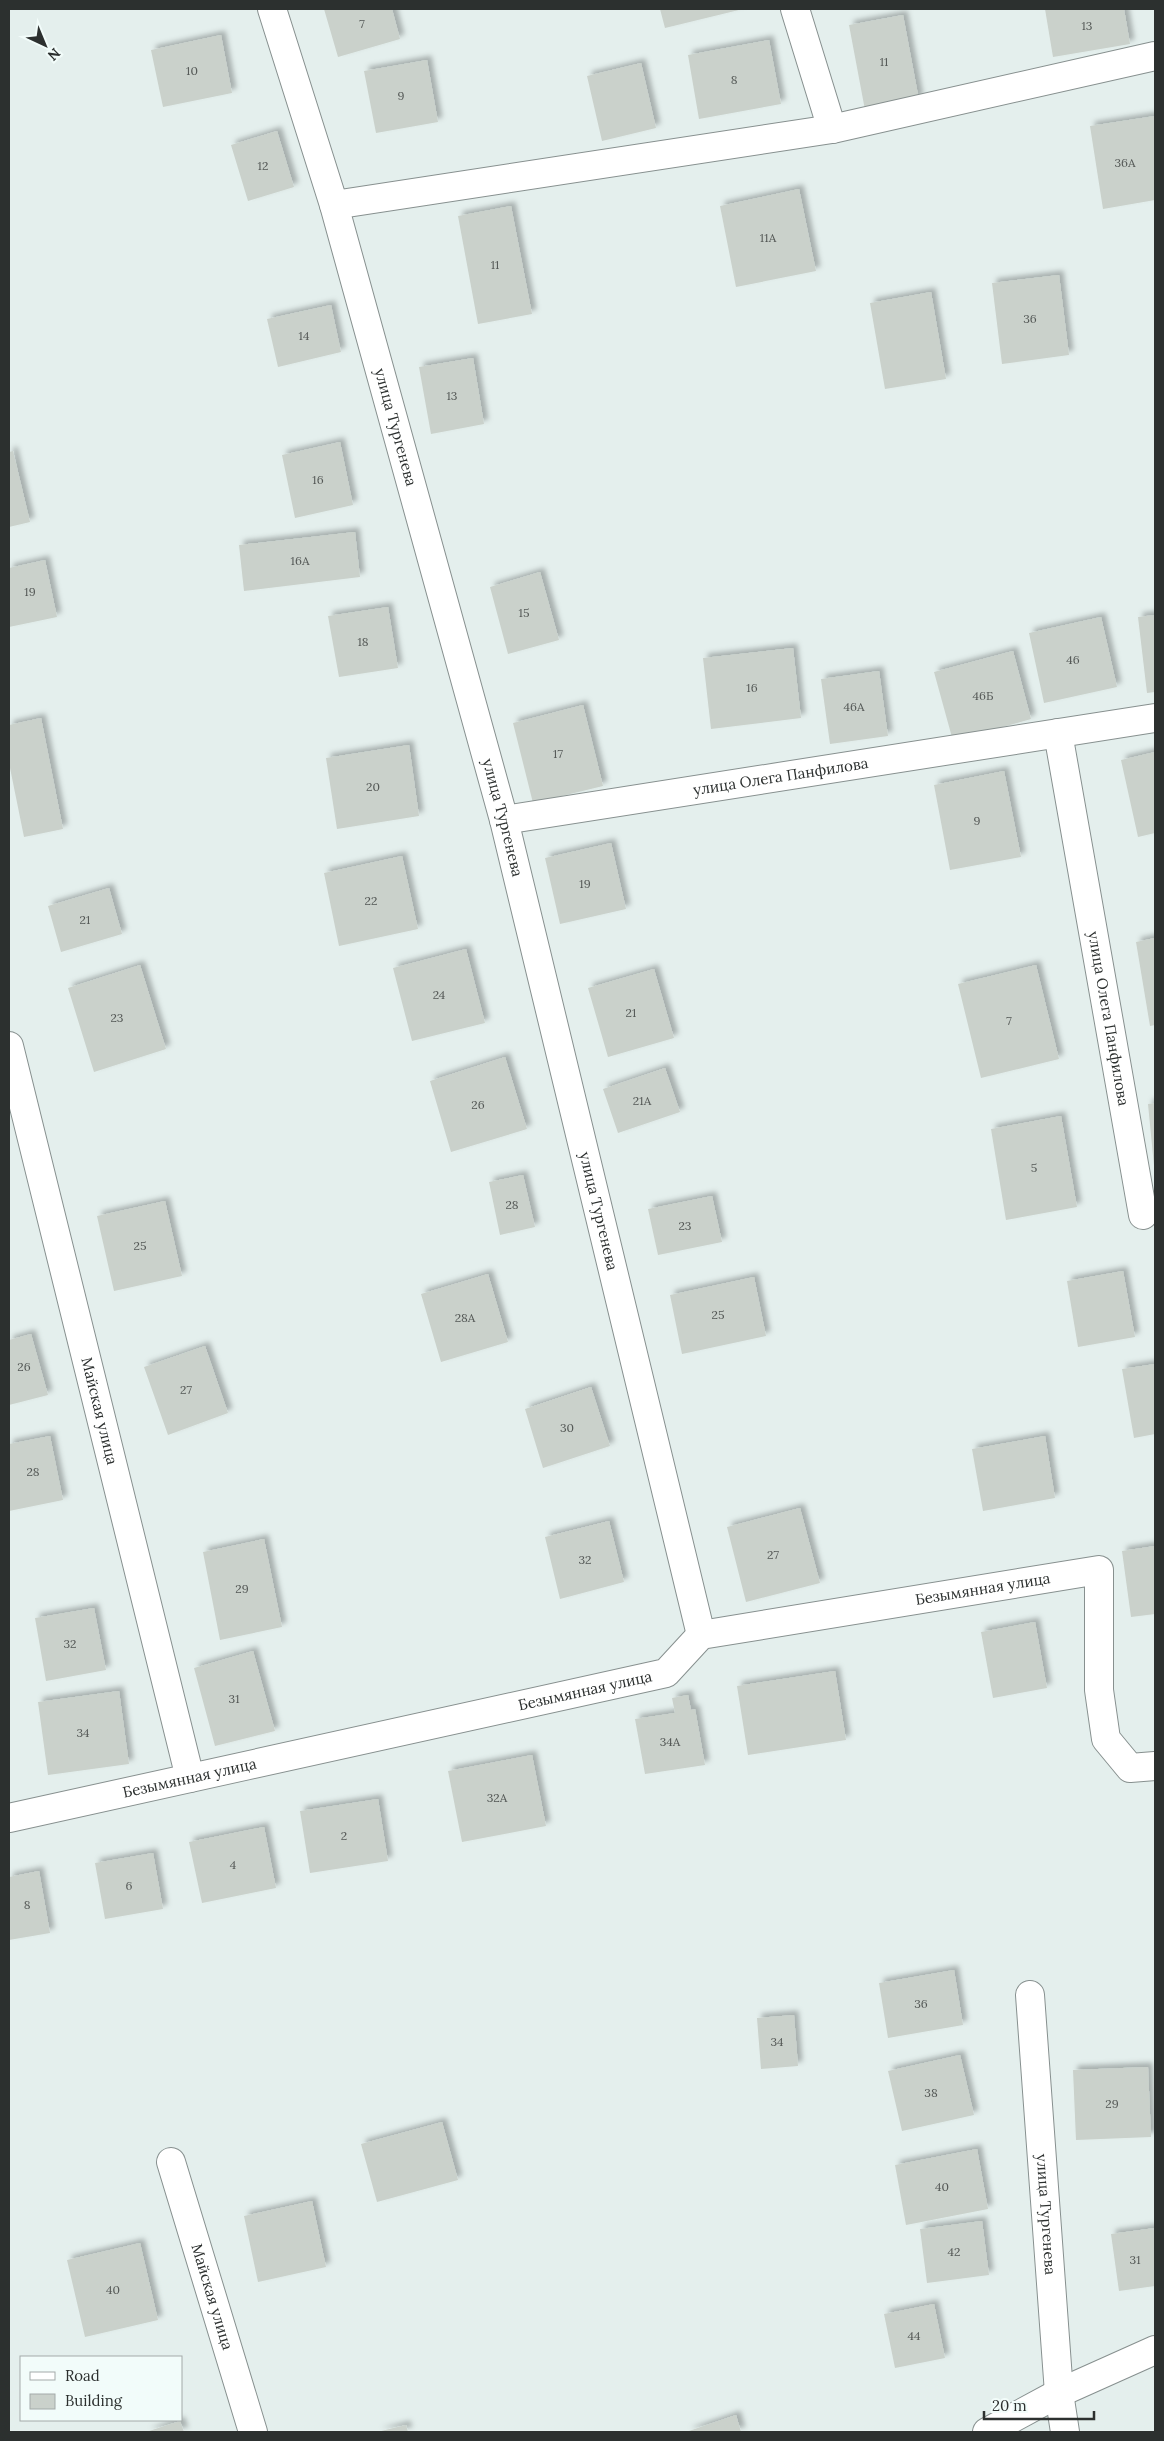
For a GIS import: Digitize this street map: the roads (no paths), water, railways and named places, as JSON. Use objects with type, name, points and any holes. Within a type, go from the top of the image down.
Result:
[{"type":"street","name":"улица Тургенева","points":[[272,9],[334,205],[504,820],[701,1635]]},
{"type":"street","points":[[795,9],[832,129]]},
{"type":"street","points":[[334,205],[832,129],[1155,56]]},
{"type":"street","name":"улица Олега Панфилова","points":[[504,820],[1155,718]]},
{"type":"street","name":"улица Олега Панфилова","points":[[1058,733],[1143,1215]]},
{"type":"street","name":"Майская улица","points":[[9,1046],[190,1778]]},
{"type":"street","name":"Безымянная улица","points":[[9,1818],[666,1673],[701,1635],[1099,1570],[1099,1690],[1106,1740],[1130,1768],[1155,1766]]},
{"type":"street","name":"улица Тургенева","points":[[1030,1995],[1059,2393],[1065,2432]]},
{"type":"street","name":"Майская улица","points":[[171,2162],[253,2432]]},
{"type":"street","points":[[986,2432],[1059,2393],[1155,2350]]}]
